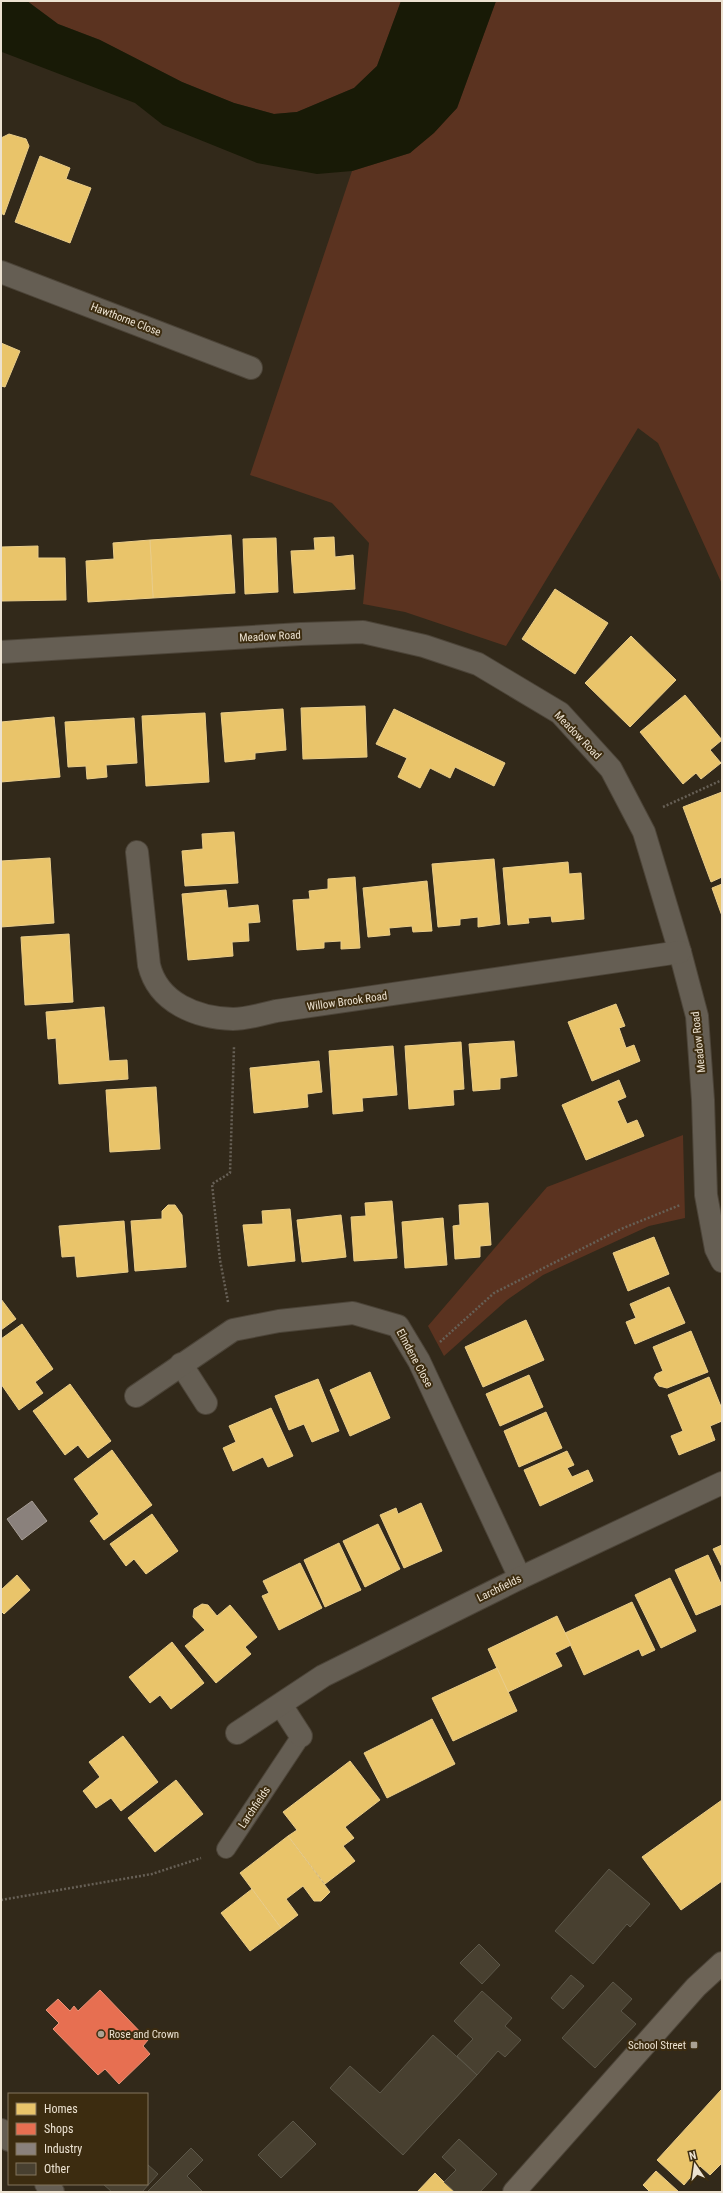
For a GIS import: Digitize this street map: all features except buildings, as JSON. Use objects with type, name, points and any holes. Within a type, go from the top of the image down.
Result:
[{"type":"street","name":"Hawthorne Close","points":[[1,272],[251,368]]},
{"type":"street","name":"Meadow Road","points":[[1,652],[301,634],[363,632],[424,646],[478,664],[560,713],[611,769],[644,832],[680,952],[697,1016],[703,1100],[706,1195],[716,1249],[722,1261]]},
{"type":"street","name":"Willow Brook Road","points":[[137,852],[149,965],[152,979],[160,990],[180,1006],[207,1017],[235,1019],[276,1011],[680,952]]},
{"type":"street","name":"Elmdene Close","points":[[136,1396],[233,1330],[279,1321],[353,1313],[398,1326],[419,1362],[520,1578]]},
{"type":"street","points":[[181,1364],[206,1403]]},
{"type":"street","name":"Larchfields","points":[[237,1733],[323,1676],[520,1578],[722,1483]]},
{"type":"street","name":"Larchfields","points":[[281,1705],[301,1736]]},
{"type":"street","points":[[514,2192],[696,1987],[722,1963]]},
{"type":"street","points":[[1,2130],[8,2139]]},
{"type":"lane","name":"Larchfields","points":[[226,1849],[301,1736]]},
{"type":"path","points":[[637,819],[722,780]]},
{"type":"path","points":[[233,1330],[220,1260],[212,1184],[230,1172],[235,1019]]},
{"type":"path","points":[[419,1362],[494,1292],[621,1229],[706,1195]]},
{"type":"path","points":[[1,1900],[152,1874],[226,1849]]},
{"type":"shaded area","points":[[1,1],[27,1],[58,24],[100,40],[182,82],[234,103],[274,114],[297,112],[354,88],[377,66],[401,1],[496,1],[457,108],[434,133],[410,153],[352,171],[317,174],[257,163],[163,125],[135,103],[2,52]]},
{"type":"shaded area","points":[[27,1],[401,1],[377,66],[354,88],[297,112],[274,114],[234,103],[182,82],[100,40],[58,24]]},
{"type":"shaded area","points":[[496,1],[722,1],[722,584],[658,443],[638,428],[506,646],[405,612],[363,604],[369,543],[332,503],[250,475],[352,171],[410,153],[457,108]]},
{"type":"shaded area","points":[[683,1135],[685,1218],[649,1226],[543,1275],[507,1300],[444,1356],[428,1326],[547,1187]]},
{"type":"place","name":"Rose and Crown","points":[[101,2034]]},
{"type":"place","name":"School Street","points":[[694,2045]]}]
